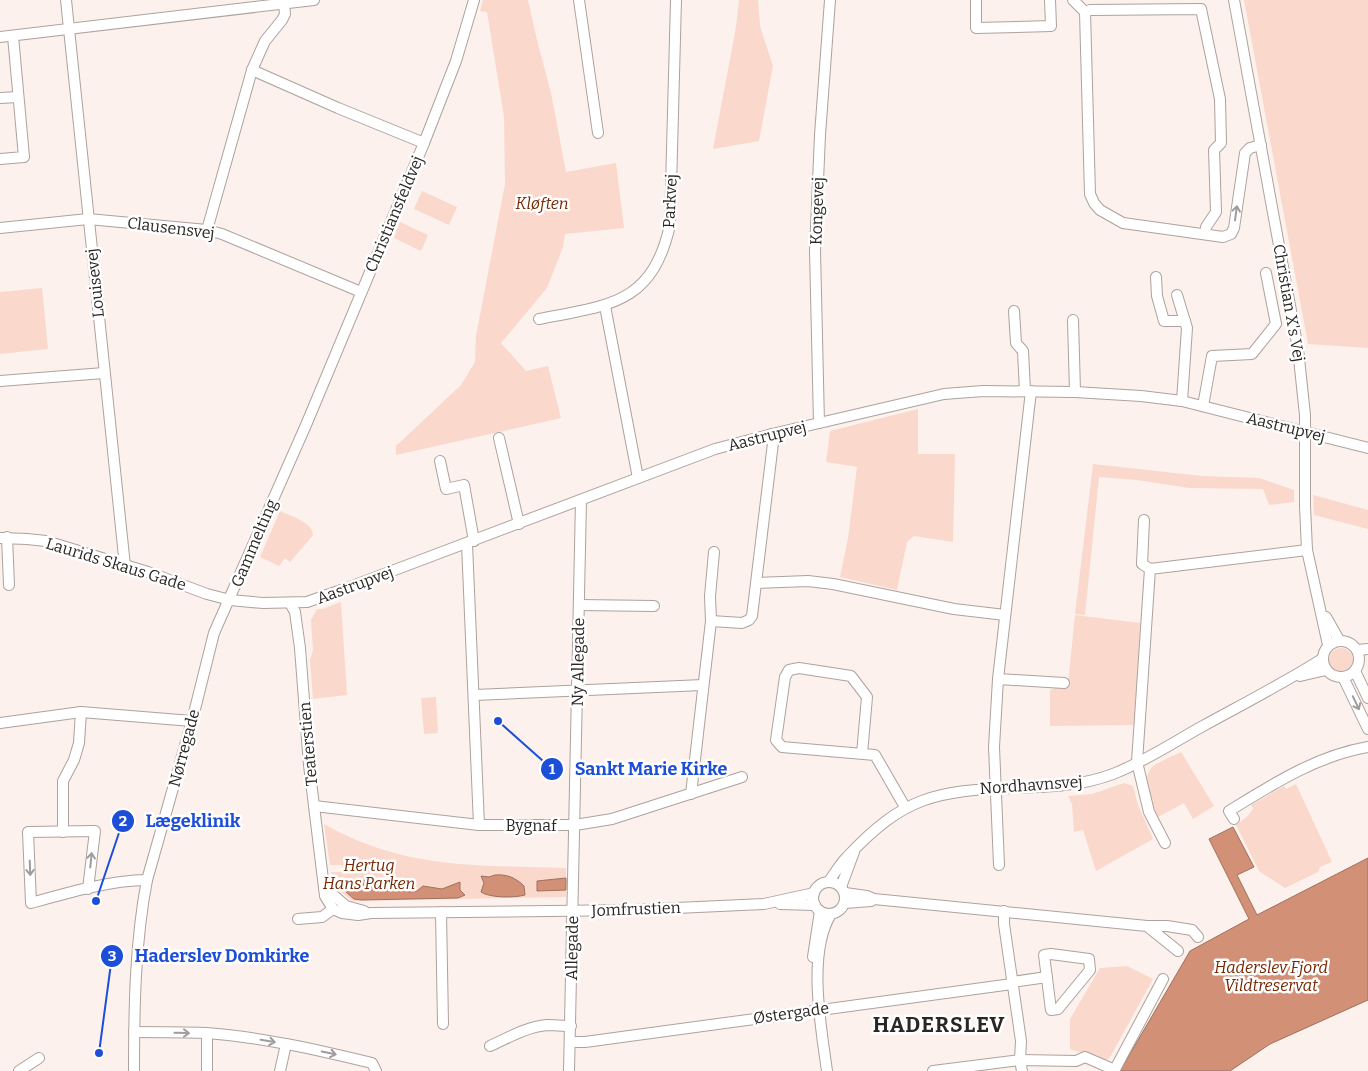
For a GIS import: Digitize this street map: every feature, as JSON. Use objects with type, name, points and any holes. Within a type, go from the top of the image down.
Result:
[{"type":"street","name":"Louisevej","points":[[66,0],[125,566]]},
{"type":"street","points":[[0,37],[314,0]]},
{"type":"street","name":"Christiansfeldvej","points":[[306,425],[424,143],[456,61],[474,0]]},
{"type":"street","points":[[579,0],[598,133]]},
{"type":"street","name":"Parkvej","points":[[539,319],[606,306],[623,298],[642,283],[657,264],[666,242],[670,225],[676,0]]},
{"type":"street","name":"Kongevej","points":[[819,423],[815,250],[820,135],[830,0]]},
{"type":"street","points":[[976,0],[976,28],[1051,26],[1050,0]]},
{"type":"street","points":[[1073,0],[1085,12],[1090,194],[1100,210],[1124,223],[1223,237],[1231,234],[1234,228],[1245,153],[1250,148],[1261,145]]},
{"type":"street","name":"Christian X's Vej","points":[[1234,0],[1298,349],[1303,388],[1307,550],[1328,645]]},
{"type":"street","points":[[207,230],[252,70],[265,40],[285,14],[284,4]]},
{"type":"street","points":[[1085,12],[1090,10],[1170,4],[1201,9],[1220,99],[1221,143],[1214,150],[1216,212],[1206,227],[1205,234]]},
{"type":"street","points":[[0,159],[24,157],[13,36]]},
{"type":"street","points":[[252,70],[424,143]]},
{"type":"street","points":[[0,98],[18,97]]},
{"type":"street","name":"Clausensvej","points":[[0,228],[88,219],[207,230],[222,234],[361,292]]},
{"type":"street","points":[[1203,406],[1212,356],[1252,354],[1276,324],[1266,273]]},
{"type":"street","points":[[1156,277],[1164,321],[1185,321]]},
{"type":"street","points":[[1177,295],[1187,328],[1182,401]]},
{"type":"street","points":[[606,306],[638,478]]},
{"type":"street","points":[[999,865],[994,729],[1028,391],[1023,351],[1016,343],[1014,310]]},
{"type":"street","points":[[1073,320],[1075,392]]},
{"type":"street","points":[[0,382],[104,373]]},
{"type":"street","name":"Aastrupvej","points":[[230,600],[307,602],[715,449],[944,394],[983,391],[1075,392],[1141,396],[1182,401],[1368,448]]},
{"type":"street","name":"Gammelting","points":[[207,662],[214,633],[306,425]]},
{"type":"street","points":[[711,621],[742,623],[749,620],[752,616],[773,443],[772,434]]},
{"type":"street","points":[[499,438],[519,524]]},
{"type":"street","points":[[440,461],[446,489],[464,485],[470,542],[479,825]]},
{"type":"street","name":"Ny Allegade","points":[[575,825],[581,500]]},
{"type":"street","points":[[1144,520],[1142,564],[1150,569],[1307,550]]},
{"type":"street","points":[[3,538],[9,584]]},
{"type":"street","name":"Laurids Skaus Gade","points":[[3,538],[46,541],[206,594],[230,600]]},
{"type":"street","points":[[691,794],[711,621],[710,596],[714,552]]},
{"type":"street","points":[[1150,569],[1137,762],[1149,812],[1165,843]]},
{"type":"street","points":[[756,582],[833,584],[954,609],[1005,616]]},
{"type":"street","name":"Teaterstien","points":[[290,603],[295,612],[300,648],[323,886]]},
{"type":"street","points":[[579,604],[654,606]]},
{"type":"street","name":"Christian X's Vej","points":[[1320,608],[1339,640]]},
{"type":"street","points":[[1339,640],[1351,643],[1363,654],[1355,671],[1344,677],[1334,676],[1326,670],[1322,659],[1328,645],[1339,640]]},
{"type":"street","name":"Nordhavnsvej","points":[[829,882],[848,856],[880,825],[905,807],[946,793],[996,788],[1063,786],[1113,774],[1292,678],[1322,659]]},
{"type":"street","name":"Nørregade","points":[[134,1071],[134,1032],[142,906],[147,880],[207,662]]},
{"type":"street","points":[[862,754],[867,697],[851,676],[799,668],[789,670],[785,677],[776,740],[782,747],[862,754],[875,755],[905,807]]},
{"type":"street","name":"Nordhavnsvej","points":[[1292,678],[1326,670]]},
{"type":"street","points":[[1355,671],[1368,698]]},
{"type":"street","points":[[1344,677],[1368,729]]},
{"type":"street","points":[[998,679],[1064,683]]},
{"type":"street","points":[[474,695],[703,685]]},
{"type":"street","points":[[0,723],[80,712],[192,721]]},
{"type":"street","points":[[63,832],[63,782],[74,760],[79,742],[80,712]]},
{"type":"street","points":[[1234,819],[1229,811],[1301,768],[1326,758],[1368,747]]},
{"type":"street","name":"Bygnaf","points":[[314,806],[479,825],[575,825],[612,819],[742,777]]},
{"type":"street","name":"Allegade","points":[[570,1071],[575,825]]},
{"type":"street","points":[[88,889],[95,831],[28,832],[31,903],[88,889],[135,880],[147,880]]},
{"type":"street","name":"Nordhavnsvej","points":[[843,894],[854,851]]},
{"type":"street","points":[[819,1006],[820,951],[824,928],[831,914],[839,910],[843,894],[838,884],[829,882],[819,885],[814,893],[817,908],[812,976],[819,1006],[827,1071]]},
{"type":"street","points":[[298,919],[322,917],[333,909],[325,896],[323,886]]},
{"type":"street","name":"Jomfrustien","points":[[323,886],[346,906],[371,913]]},
{"type":"street","name":"Jomfrustien","points":[[772,903],[814,893]]},
{"type":"street","points":[[843,894],[868,902],[874,899],[1147,926],[1167,926],[1192,930],[1198,937]]},
{"type":"street","name":"Jomfrustien","points":[[333,909],[350,915],[371,913],[632,910],[772,903],[817,908]]},
{"type":"street","points":[[817,908],[831,914]]},
{"type":"street","points":[[1004,911],[1004,924],[1021,1040],[1020,1060],[1022,1071]]},
{"type":"street","points":[[441,912],[443,1024]]},
{"type":"street","points":[[1147,926],[1178,951]]},
{"type":"street","points":[[1051,954],[1089,959],[1090,970],[1058,1009],[1051,1010],[1047,977],[1044,955],[1051,954]]},
{"type":"street","name":"Østergade","points":[[570,1042],[585,1042],[819,1006],[1012,983],[1047,977]]},
{"type":"street","points":[[933,1071],[1020,1060],[1076,1061],[1089,1057],[1114,1070],[1163,979]]},
{"type":"street","points":[[490,1046],[521,1031],[533,1028],[546,1025],[571,1026]]},
{"type":"street","points":[[134,1032],[207,1033],[250,1038],[286,1044],[374,1067]]},
{"type":"street","points":[[207,1033],[207,1071]]},
{"type":"street","points":[[280,1071],[286,1044]]},
{"type":"street","points":[[19,1071],[39,1058]]},
{"type":"green space","name":"Kløften","points":[[483,0],[528,0],[551,93],[566,172],[616,163],[624,228],[565,234],[563,247],[547,288],[501,343],[526,371],[548,366],[561,418],[396,455],[396,446],[461,385],[475,362],[476,336],[505,184],[504,117],[487,12],[480,11]]},
{"type":"green space","points":[[739,0],[758,0],[760,26],[773,66],[759,141],[713,149],[736,27]]},
{"type":"green space","points":[[1244,0],[1368,0],[1368,348],[1308,344]]},
{"type":"green space","points":[[422,191],[457,207],[449,225],[414,209]]},
{"type":"green space","points":[[400,222],[428,235],[421,251],[394,238]]},
{"type":"green space","points":[[42,288],[48,349],[0,354],[0,292]]},
{"type":"green space","points":[[918,409],[918,454],[955,454],[953,542],[914,536],[907,542],[897,590],[840,577],[848,538],[857,467],[826,462],[830,431]]},
{"type":"green space","points":[[1093,464],[1202,476],[1259,478],[1294,490],[1294,502],[1269,505],[1263,489],[1189,488],[1137,480],[1099,477],[1085,615],[1075,614]]},
{"type":"green space","points":[[1313,495],[1368,510],[1368,529],[1314,515]]},
{"type":"green space","points":[[280,511],[305,523],[312,530],[313,535],[290,562],[285,558],[279,566],[260,557]]},
{"type":"green space","points":[[341,602],[347,695],[313,699],[310,660],[313,650],[311,620],[317,609]]},
{"type":"green space","points":[[1075,615],[1140,623],[1135,725],[1050,726],[1050,690],[1068,684]]},
{"type":"green space","points":[[1341,648],[1350,651],[1353,660],[1350,669],[1341,672],[1332,669],[1329,660],[1332,651]]},
{"type":"green space","points":[[436,697],[438,733],[424,734],[421,698]]},
{"type":"green space","points":[[1181,752],[1214,806],[1193,819],[1184,803],[1158,817],[1148,792],[1147,778],[1149,772],[1155,765]]},
{"type":"green space","points":[[1124,783],[1133,786],[1138,805],[1153,839],[1096,871],[1083,830],[1074,832],[1072,804],[1068,796],[1092,794]]},
{"type":"green space","points":[[1296,784],[1332,862],[1320,867],[1318,872],[1285,888],[1259,871],[1236,825],[1247,817],[1253,809],[1251,805],[1284,786],[1286,789]]},
{"type":"green space","name":"Hertug Hans Parken","points":[[324,824],[354,839],[383,850],[413,857],[472,865],[566,868],[566,897],[353,901],[339,889],[332,877],[331,872],[342,872],[342,865],[330,865]]},
{"type":"green space","points":[[1127,966],[1153,979],[1109,1059],[1105,1060],[1070,1049],[1070,1019],[1100,968]]},
{"type":"shaded area","name":"Haderslev Fjord Vildtreservat","points":[[1233,827],[1254,867],[1237,875],[1257,915],[1368,858],[1368,1000],[1270,1044],[1230,1071],[1120,1071],[1190,951],[1249,919],[1209,839]]},
{"type":"shaded area","points":[[495,875],[511,877],[518,881],[524,886],[525,895],[502,897],[481,892],[484,883],[481,876],[489,877]]},
{"type":"shaded area","points":[[566,878],[566,890],[537,891],[537,881]]},
{"type":"shaded area","points":[[364,880],[409,892],[417,891],[423,886],[442,889],[460,882],[460,890],[465,895],[458,898],[361,900],[354,899],[346,892],[346,889]]},
{"type":"place","name":"Sankt Marie Kirke","points":[[498,721]]},
{"type":"place","name":"Lægeklinik","points":[[96,901]]},
{"type":"place","name":"Haderslev Domkirke","points":[[99,1053]]},
{"type":"district","name":"HADERSLEV","points":[[939,1025]]}]
